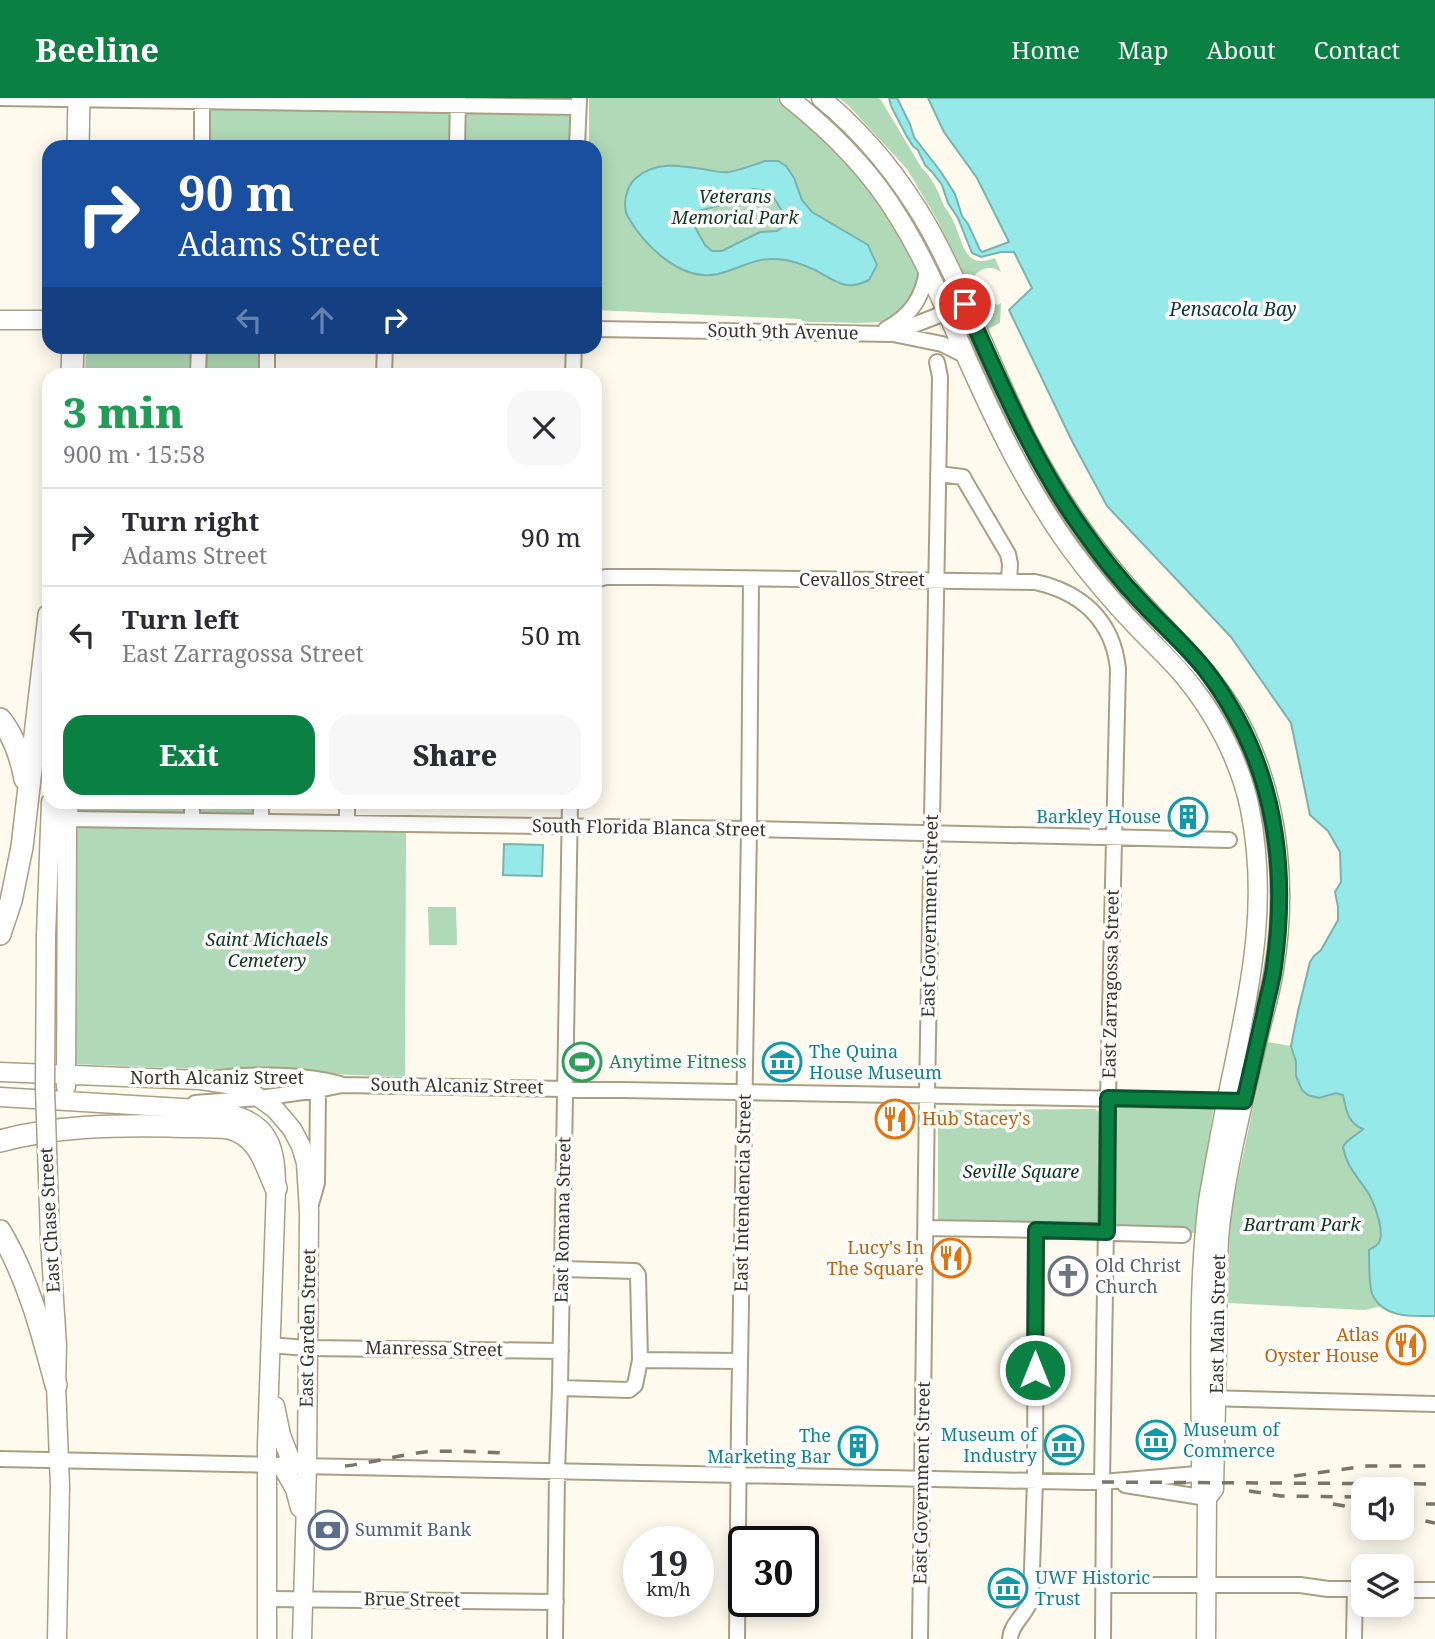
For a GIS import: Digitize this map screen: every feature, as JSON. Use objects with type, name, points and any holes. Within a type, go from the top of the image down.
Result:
[{"type":"highway","points":[[78,140],[79,99]]},
{"type":"highway","points":[[0,934],[22,848],[42,674]]},
{"type":"highway","points":[[0,719],[17,750],[28,792]]},
{"type":"highway","points":[[0,1141],[90,1126],[229,1128],[239,1131],[256,1144],[276,1188]]},
{"type":"highway","points":[[0,1231],[13,1256],[38,1321],[56,1385]]},
{"type":"main road","name":"East Main Street","points":[[789,98],[853,156],[898,216],[919,251],[1003,437],[1024,476],[1069,547],[1116,605],[1183,676],[1207,709],[1232,755],[1242,782],[1254,834],[1259,886],[1256,946],[1235,1101],[1230,1165],[1220,1225],[1209,1398],[1208,1473],[1214,1489],[1207,1498],[1206,1639]]},
{"type":"main road","name":"East Main Street","points":[[821,98],[868,142],[902,186],[930,231],[1042,466],[1071,513],[1104,558],[1204,668],[1236,715],[1259,766],[1274,824],[1278,859],[1275,961],[1235,1101]]},
{"type":"main road","points":[[0,320],[42,320]]},
{"type":"main road","name":"East Chase Street","points":[[51,809],[46,935],[45,1088],[57,1345],[57,1639]]},
{"type":"main road","points":[[65,1101],[69,810]]},
{"type":"main road","name":"North Alcaniz Street","points":[[0,1072],[200,1080]]},
{"type":"main road","name":"East Garden Street","points":[[200,1080],[235,1085],[260,1098],[283,1117],[301,1146],[307,1172],[307,1348],[267,1598],[267,1639]]},
{"type":"main road","name":"North Alcaniz Street","points":[[0,1097],[173,1107]]},
{"type":"main road","name":"East Garden Street","points":[[173,1107],[215,1110],[246,1118],[264,1133],[271,1146],[275,1161],[276,1188],[268,1375],[287,1466]]},
{"type":"main road","points":[[268,1375],[287,1466],[304,1525],[302,1639]]},
{"type":"street","points":[[0,98],[579,103],[578,140]]},
{"type":"street","points":[[202,100],[202,140]]},
{"type":"street","points":[[457,140],[458,102]]},
{"type":"street","points":[[866,333],[886,329],[905,317],[920,296],[927,270]]},
{"type":"street","name":"South 9th Avenue","points":[[602,329],[891,334],[965,304]]},
{"type":"street","points":[[891,334],[942,344],[966,356]]},
{"type":"street","name":"East Government Street","points":[[920,1639],[940,377],[937,362]]},
{"type":"street","points":[[938,474],[963,477],[1008,554],[1009,581]]},
{"type":"street","name":"Cevallos Street","points":[[602,577],[1035,582],[1067,592],[1091,609],[1104,625]]},
{"type":"street","name":"East Intendencia Street","points":[[737,1639],[751,579]]},
{"type":"street","name":"East Zarragossa Street","points":[[1103,1639],[1102,1482],[1118,669],[1113,646],[1104,625]]},
{"type":"street","points":[[192,809],[192,821]]},
{"type":"street","points":[[261,809],[261,822]]},
{"type":"street","points":[[347,809],[347,823]]},
{"type":"street","name":"East Romana Street","points":[[555,1639],[570,809]]},
{"type":"street","name":"South Florida Blanca Street","points":[[69,810],[192,821],[749,829],[1229,840]]},
{"type":"street","points":[[1254,834],[1274,824]]},
{"type":"street","name":"North Alcaniz Street","points":[[200,1080],[238,1076],[299,1077],[325,1079],[342,1085]]},
{"type":"street","name":"South Alcaniz Street","points":[[342,1085],[1235,1101]]},
{"type":"street","name":"North Alcaniz Street","points":[[173,1107],[210,1101],[260,1098],[342,1085]]},
{"type":"street","points":[[309,1212],[317,1183],[318,1090]]},
{"type":"street","points":[[926,1228],[1183,1236]]},
{"type":"street","points":[[1010,1639],[1012,1629],[1030,1605],[1031,1599],[1035,1481],[1036,1230]]},
{"type":"street","points":[[560,1388],[629,1390],[635,1385],[640,1360],[638,1275],[635,1271],[562,1269]]},
{"type":"street","name":"Manressa Street","points":[[270,1345],[307,1348],[561,1351]]},
{"type":"street","points":[[640,1360],[740,1362]]},
{"type":"street","points":[[1209,1398],[1435,1404]]},
{"type":"street","points":[[0,1459],[1102,1482],[1208,1473]]},
{"type":"street","points":[[1102,1482],[1207,1498]]},
{"type":"street","points":[[1104,1585],[1300,1585],[1351,1589]]},
{"type":"street","points":[[1414,1590],[1435,1590]]},
{"type":"street","name":"Brue Street","points":[[267,1598],[556,1602]]},
{"type":"street","points":[[1354,1639],[1356,1617]]},
{"type":"green space","name":"Veterans Memorial Park","points":[[589,98],[777,98],[847,162],[877,198],[911,251],[917,275],[913,293],[898,314],[883,322],[809,322],[800,319],[602,310],[602,140],[589,140]]},
{"type":"green space","points":[[839,98],[881,100],[921,167],[935,185],[966,252],[979,261],[995,258],[1001,272],[990,268],[983,269],[974,276],[974,281],[981,285],[980,291],[989,301],[998,305],[1001,303],[1000,323],[986,330],[939,223],[907,169]]},
{"type":"green space","points":[[208,107],[452,110],[451,140],[208,140]]},
{"type":"green space","points":[[463,110],[573,112],[572,140],[463,140]]},
{"type":"green space","points":[[86,354],[193,354],[192,368],[85,368]]},
{"type":"green space","points":[[204,354],[262,354],[261,368],[204,368]]},
{"type":"green space","points":[[74,809],[186,809],[186,815],[74,814]]},
{"type":"green space","points":[[198,809],[255,809],[255,817],[198,816]]},
{"type":"green space","name":"Saint Michaels Cemetery","points":[[77,827],[406,832],[405,1077],[73,1064]]},
{"type":"green space","points":[[428,907],[456,907],[457,945],[429,945]]},
{"type":"green space","name":"Bartram Park","points":[[1267,1042],[1291,1046],[1296,1062],[1296,1076],[1319,1098],[1336,1093],[1343,1095],[1352,1119],[1363,1129],[1343,1147],[1350,1167],[1366,1190],[1379,1220],[1380,1239],[1369,1251],[1372,1295],[1383,1306],[1364,1310],[1228,1303],[1230,1216]]},
{"type":"green space","points":[[1114,1103],[1214,1106],[1194,1233],[1113,1228]]},
{"type":"green space","name":"Seville Square","points":[[1095,1109],[1103,1114],[1101,1226],[938,1232],[938,1110]]},
{"type":"water","name":"Pensacola Bay","points":[[889,98],[897,98],[914,137],[955,194],[962,216],[982,252],[1009,242],[977,178],[944,132],[928,98],[1435,98],[1435,1316],[1400,1315],[1385,1309],[1373,1296],[1369,1250],[1378,1244],[1380,1227],[1370,1196],[1350,1167],[1343,1147],[1363,1129],[1351,1120],[1343,1095],[1336,1093],[1319,1098],[1308,1095],[1302,1090],[1296,1076],[1296,1062],[1291,1046],[1298,1011],[1310,962],[1321,950],[1338,920],[1335,892],[1341,882],[1340,852],[1328,831],[1310,815],[1291,723],[1231,637],[1107,506],[1073,443],[1009,310],[1032,288],[1014,252],[981,257],[972,253],[942,185],[925,165],[918,150],[906,135]]},
{"type":"water","points":[[765,161],[778,161],[786,166],[794,178],[802,200],[812,212],[868,245],[877,265],[869,280],[854,285],[841,284],[800,264],[775,259],[758,261],[718,274],[691,273],[654,250],[635,228],[626,212],[625,202],[630,186],[636,178],[652,169],[680,166],[726,172]],"holes":[[[753,189],[771,193],[785,216],[784,226],[777,231],[760,232],[722,251],[712,251],[705,245],[692,222],[695,212],[728,203]]]},
{"type":"water","points":[[504,844],[543,845],[542,876],[503,875]]},
{"type":"railway","points":[[345,1466],[425,1452],[507,1453]]},
{"type":"railway","points":[[1294,1476],[1367,1466],[1435,1466]]},
{"type":"railway","points":[[1102,1482],[1435,1484]]},
{"type":"railway","points":[[1249,1491],[1281,1496],[1351,1497]]},
{"type":"railway","points":[[1333,1504],[1351,1507]]},
{"type":"railway","points":[[1414,1504],[1435,1504]]},
{"type":"railway","points":[[1414,1519],[1435,1523]]},
{"type":"place","name":"Barkley House","points":[[1188,817]]},
{"type":"place","name":"Anytime Fitness","points":[[582,1062]]},
{"type":"place","name":"The Quina House Museum","points":[[782,1062]]},
{"type":"place","name":"Hub Stacey's","points":[[895,1119]]},
{"type":"place","name":"Lucy's In The Square","points":[[951,1258]]},
{"type":"place","name":"Old Christ Church","points":[[1068,1276]]},
{"type":"place","name":"Atlas Oyster House","points":[[1406,1345]]},
{"type":"place","name":"Museum of Commerce","points":[[1156,1440]]},
{"type":"place","name":"Museum of Industry","points":[[1064,1445]]},
{"type":"place","name":"The Marketing Bar","points":[[858,1446]]},
{"type":"place","name":"Summit Bank","points":[[328,1530]]},
{"type":"place","name":"UWF Historic Trust","points":[[1008,1588]]},
{"type":"route","points":[[965,304],[1024,433],[1071,513],[1140,601],[1204,668],[1236,715],[1265,784],[1278,859],[1279,915],[1274,970],[1244,1101],[1108,1098],[1107,1232],[1036,1230],[1035,1370]]}]
